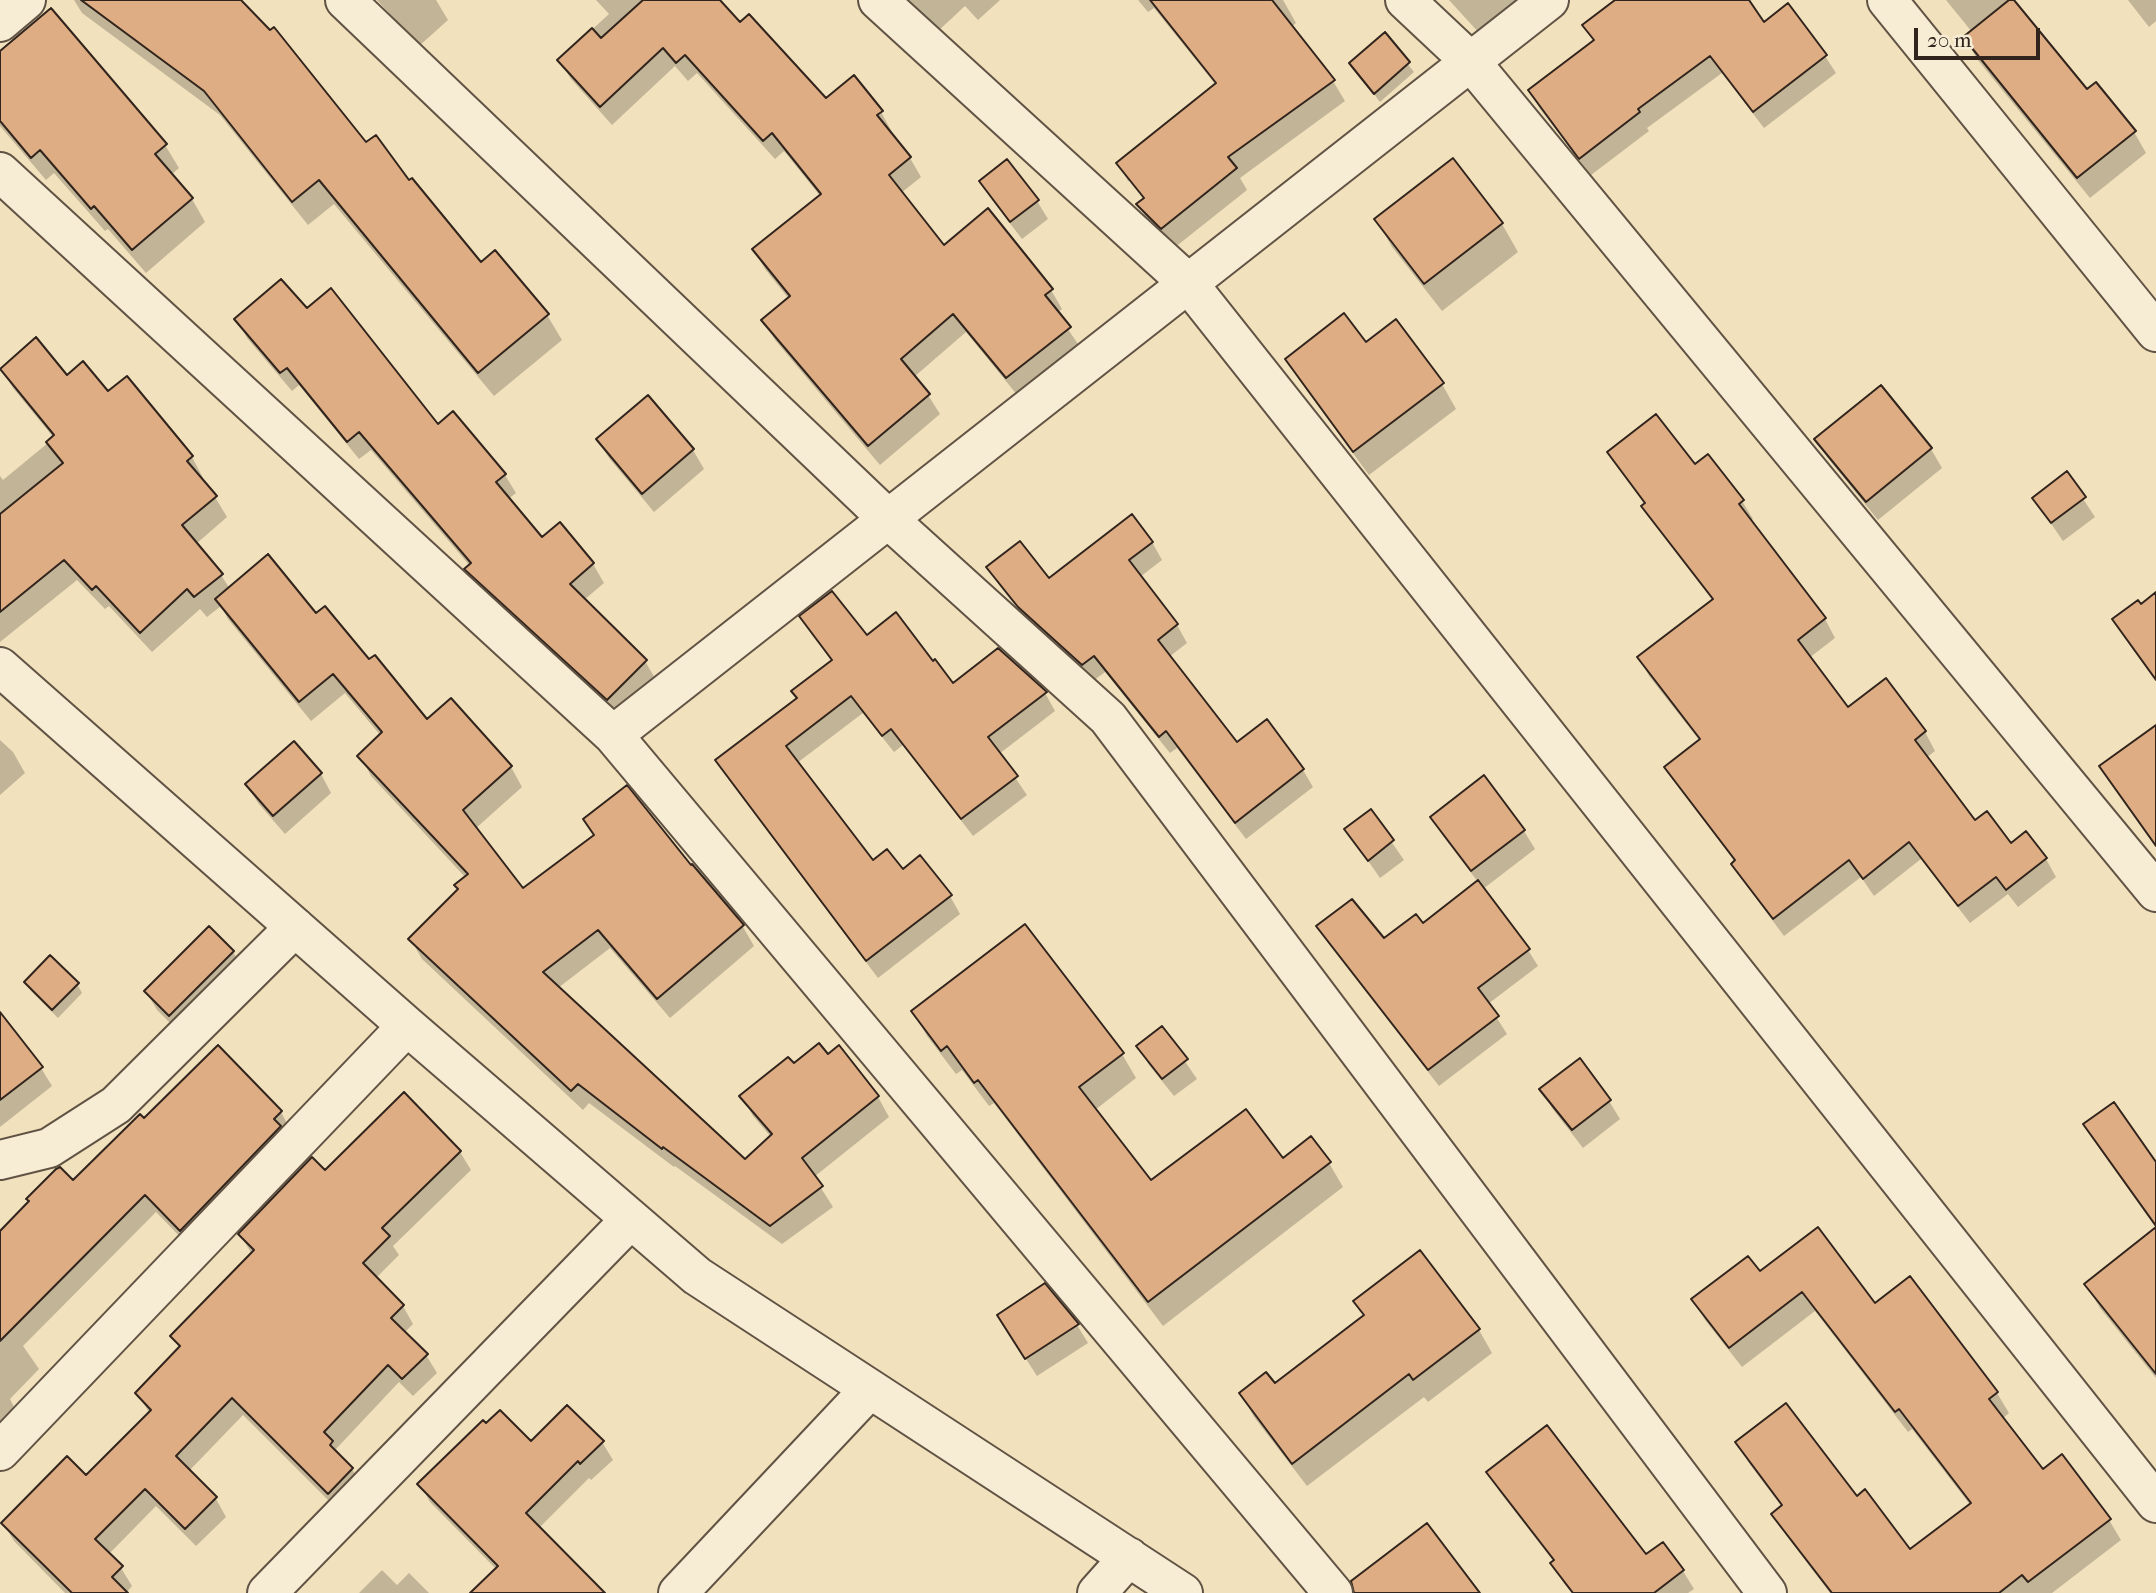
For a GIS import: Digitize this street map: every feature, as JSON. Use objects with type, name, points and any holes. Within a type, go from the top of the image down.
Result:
[{"type":"street","points":[[0,22],[26,0]]},
{"type":"street","points":[[345,0],[887,518],[1108,718],[1767,1593]]},
{"type":"street","points":[[878,0],[1188,283],[2156,1503]]},
{"type":"street","points":[[1405,0],[1471,62],[2156,892]]},
{"type":"street","points":[[613,735],[1549,0]]},
{"type":"street","points":[[1887,0],[2156,332]]},
{"type":"street","points":[[0,172],[613,735],[1333,1593]]},
{"type":"street","points":[[0,667],[407,1026],[697,1276],[1183,1593]]},
{"type":"street","points":[[0,1160],[49,1148],[117,1105],[295,928]]},
{"type":"street","points":[[0,1451],[407,1026]]},
{"type":"street","points":[[267,1593],[631,1219]]},
{"type":"street","points":[[678,1593],[870,1389]]},
{"type":"street","points":[[1097,1593],[1129,1558]]},
{"type":"building","points":[[81,0],[241,0],[270,30],[274,27],[366,142],[376,135],[409,180],[412,178],[481,262],[495,250],[549,314],[478,373],[319,180],[292,202],[204,91]]},
{"type":"building","points":[[643,0],[720,0],[740,22],[749,14],[826,98],[854,75],[883,111],[877,115],[911,157],[889,175],[944,245],[988,208],[1053,289],[1045,295],[1071,327],[1006,378],[953,314],[901,359],[930,394],[868,446],[761,320],[790,296],[752,249],[821,194],[772,133],[763,141],[685,55],[676,63],[663,48],[600,107],[557,60],[592,28],[601,38]]},
{"type":"building","points":[[1150,0],[1272,0],[1335,80],[1228,157],[1237,168],[1161,229],[1136,204],[1144,198],[1116,163],[1216,83]]},
{"type":"building","points":[[1615,0],[1749,0],[1764,22],[1788,3],[1827,55],[1753,112],[1710,56],[1638,109],[1640,112],[1579,159],[1528,90],[1594,40],[1582,25]]},
{"type":"building","points":[[2009,0],[2014,0],[2087,89],[2096,82],[2136,131],[2077,178],[1963,37]]},
{"type":"building","points":[[51,8],[167,144],[155,154],[193,198],[132,250],[94,206],[91,209],[40,150],[31,158],[0,121],[0,51]]},
{"type":"building","points":[[1385,32],[1410,62],[1374,94],[1349,63]]},
{"type":"building","points":[[1453,158],[1503,223],[1424,284],[1374,219]]},
{"type":"building","points":[[1007,159],[1039,200],[1010,222],[979,181]]},
{"type":"building","points":[[281,279],[307,308],[331,288],[438,424],[453,411],[506,474],[496,482],[542,537],[560,522],[594,563],[570,584],[647,660],[607,700],[464,569],[471,563],[359,432],[347,442],[287,368],[280,373],[234,319]]},
{"type":"building","points":[[1344,313],[1366,342],[1396,319],[1444,383],[1353,452],[1285,359]]},
{"type":"building","points":[[36,337],[67,375],[83,361],[108,391],[127,376],[193,456],[187,461],[217,496],[182,525],[223,574],[194,597],[187,589],[140,633],[96,586],[92,590],[64,560],[0,612],[0,514],[63,463],[46,442],[54,435],[0,369]]},
{"type":"building","points":[[1881,385],[1932,448],[1866,502],[1814,439]]},
{"type":"building","points":[[648,395],[694,449],[642,494],[596,439]]},
{"type":"building","points":[[1656,414],[1695,464],[1708,454],[1744,500],[1739,504],[1826,618],[1798,640],[1848,707],[1886,678],[1926,731],[1915,740],[1975,820],[1987,811],[2011,843],[2026,831],[2047,858],[2006,890],[1996,877],[1958,906],[1909,842],[1863,879],[1849,860],[1773,919],[1731,864],[1735,860],[1664,767],[1700,739],[1637,657],[1713,599],[1641,506],[1645,503],[1607,452]]},
{"type":"building","points":[[2067,471],[2086,497],[2051,523],[2032,498]]},
{"type":"building","points":[[1132,514],[1153,542],[1129,560],[1178,624],[1158,640],[1237,742],[1267,719],[1304,769],[1235,823],[1166,731],[1159,737],[1094,656],[1082,665],[1018,607],[986,567],[1020,541],[1049,578]]},
{"type":"building","points":[[268,554],[316,613],[325,606],[369,659],[375,655],[427,719],[451,698],[512,766],[463,810],[523,888],[594,835],[583,819],[627,785],[691,865],[744,925],[657,999],[598,930],[543,972],[745,1159],[772,1134],[739,1096],[788,1057],[794,1063],[819,1043],[828,1054],[839,1045],[879,1096],[802,1158],[823,1186],[770,1226],[663,1147],[662,1149],[578,1084],[571,1091],[408,939],[458,889],[454,885],[468,874],[357,756],[382,732],[333,674],[299,702],[215,599]]},
{"type":"building","points":[[832,591],[867,635],[896,612],[953,683],[998,648],[1047,692],[988,737],[1018,776],[961,819],[891,729],[882,736],[851,696],[786,746],[873,860],[887,849],[903,869],[920,855],[952,895],[866,961],[715,760],[797,698],[791,691],[832,660],[799,616]]},
{"type":"building","points":[[2156,592],[2156,680],[2112,619],[2138,600],[2141,604]]},
{"type":"building","points":[[2156,725],[2156,846],[2099,766]]},
{"type":"building","points":[[294,741],[322,773],[273,816],[245,784]]},
{"type":"building","points":[[1484,775],[1525,830],[1471,871],[1430,817]]},
{"type":"building","points":[[1371,809],[1394,840],[1368,861],[1344,829]]},
{"type":"building","points":[[1478,880],[1530,949],[1478,988],[1499,1016],[1428,1070],[1316,926],[1352,899],[1384,938],[1416,914],[1423,923]]},
{"type":"building","points":[[1025,924],[1124,1053],[1079,1087],[1151,1180],[1246,1109],[1283,1158],[1311,1136],[1331,1162],[1148,1302],[978,1080],[974,1083],[947,1046],[941,1051],[911,1011]]},
{"type":"building","points":[[209,926],[234,951],[169,1016],[144,991]]},
{"type":"building","points":[[50,955],[79,983],[52,1010],[24,982]]},
{"type":"building","points":[[0,1012],[43,1067],[0,1100]]},
{"type":"building","points":[[1162,1026],[1188,1059],[1162,1079],[1136,1046]]},
{"type":"building","points":[[218,1045],[282,1111],[274,1119],[281,1126],[180,1231],[145,1195],[0,1341],[0,1231],[29,1201],[26,1199],[56,1169],[60,1167],[73,1180],[140,1114],[144,1118]]},
{"type":"building","points":[[1580,1058],[1611,1100],[1572,1130],[1539,1089]]},
{"type":"building","points":[[404,1092],[461,1151],[382,1228],[390,1236],[363,1263],[404,1305],[391,1318],[428,1354],[402,1379],[388,1365],[324,1432],[333,1441],[330,1445],[353,1468],[328,1494],[232,1398],[176,1456],[217,1497],[185,1529],[145,1489],[95,1539],[123,1566],[112,1577],[128,1593],[72,1593],[1,1523],[67,1456],[86,1475],[151,1410],[135,1393],[180,1346],[170,1336],[254,1250],[238,1234],[312,1157],[325,1170]]},
{"type":"building","points":[[2114,1102],[2156,1162],[2156,1226],[2083,1124]]},
{"type":"building","points":[[1818,1227],[1875,1303],[1910,1276],[1998,1392],[1989,1399],[2043,1469],[2062,1454],[2111,1519],[2028,1582],[2022,1575],[1999,1593],[1832,1593],[1771,1514],[1782,1505],[1735,1442],[1786,1403],[1857,1496],[1865,1489],[1910,1549],[1971,1503],[1899,1409],[1895,1412],[1802,1292],[1729,1348],[1691,1299],[1748,1256],[1760,1271]]},
{"type":"building","points":[[2156,1227],[2156,1374],[2084,1284]]},
{"type":"building","points":[[1420,1250],[1480,1329],[1413,1380],[1409,1374],[1292,1464],[1239,1393],[1266,1372],[1275,1383],[1364,1315],[1353,1301]]},
{"type":"building","points":[[1045,1283],[1079,1324],[1025,1359],[997,1315]]},
{"type":"building","points":[[567,1405],[604,1441],[580,1464],[578,1461],[526,1513],[605,1593],[470,1593],[498,1566],[417,1484],[483,1420],[486,1423],[500,1410],[531,1441]]},
{"type":"building","points":[[1547,1425],[1646,1554],[1663,1542],[1684,1570],[1654,1593],[1573,1593],[1550,1563],[1554,1560],[1486,1472]]},
{"type":"building","points":[[1427,1523],[1480,1593],[1354,1593],[1351,1581]]}]
